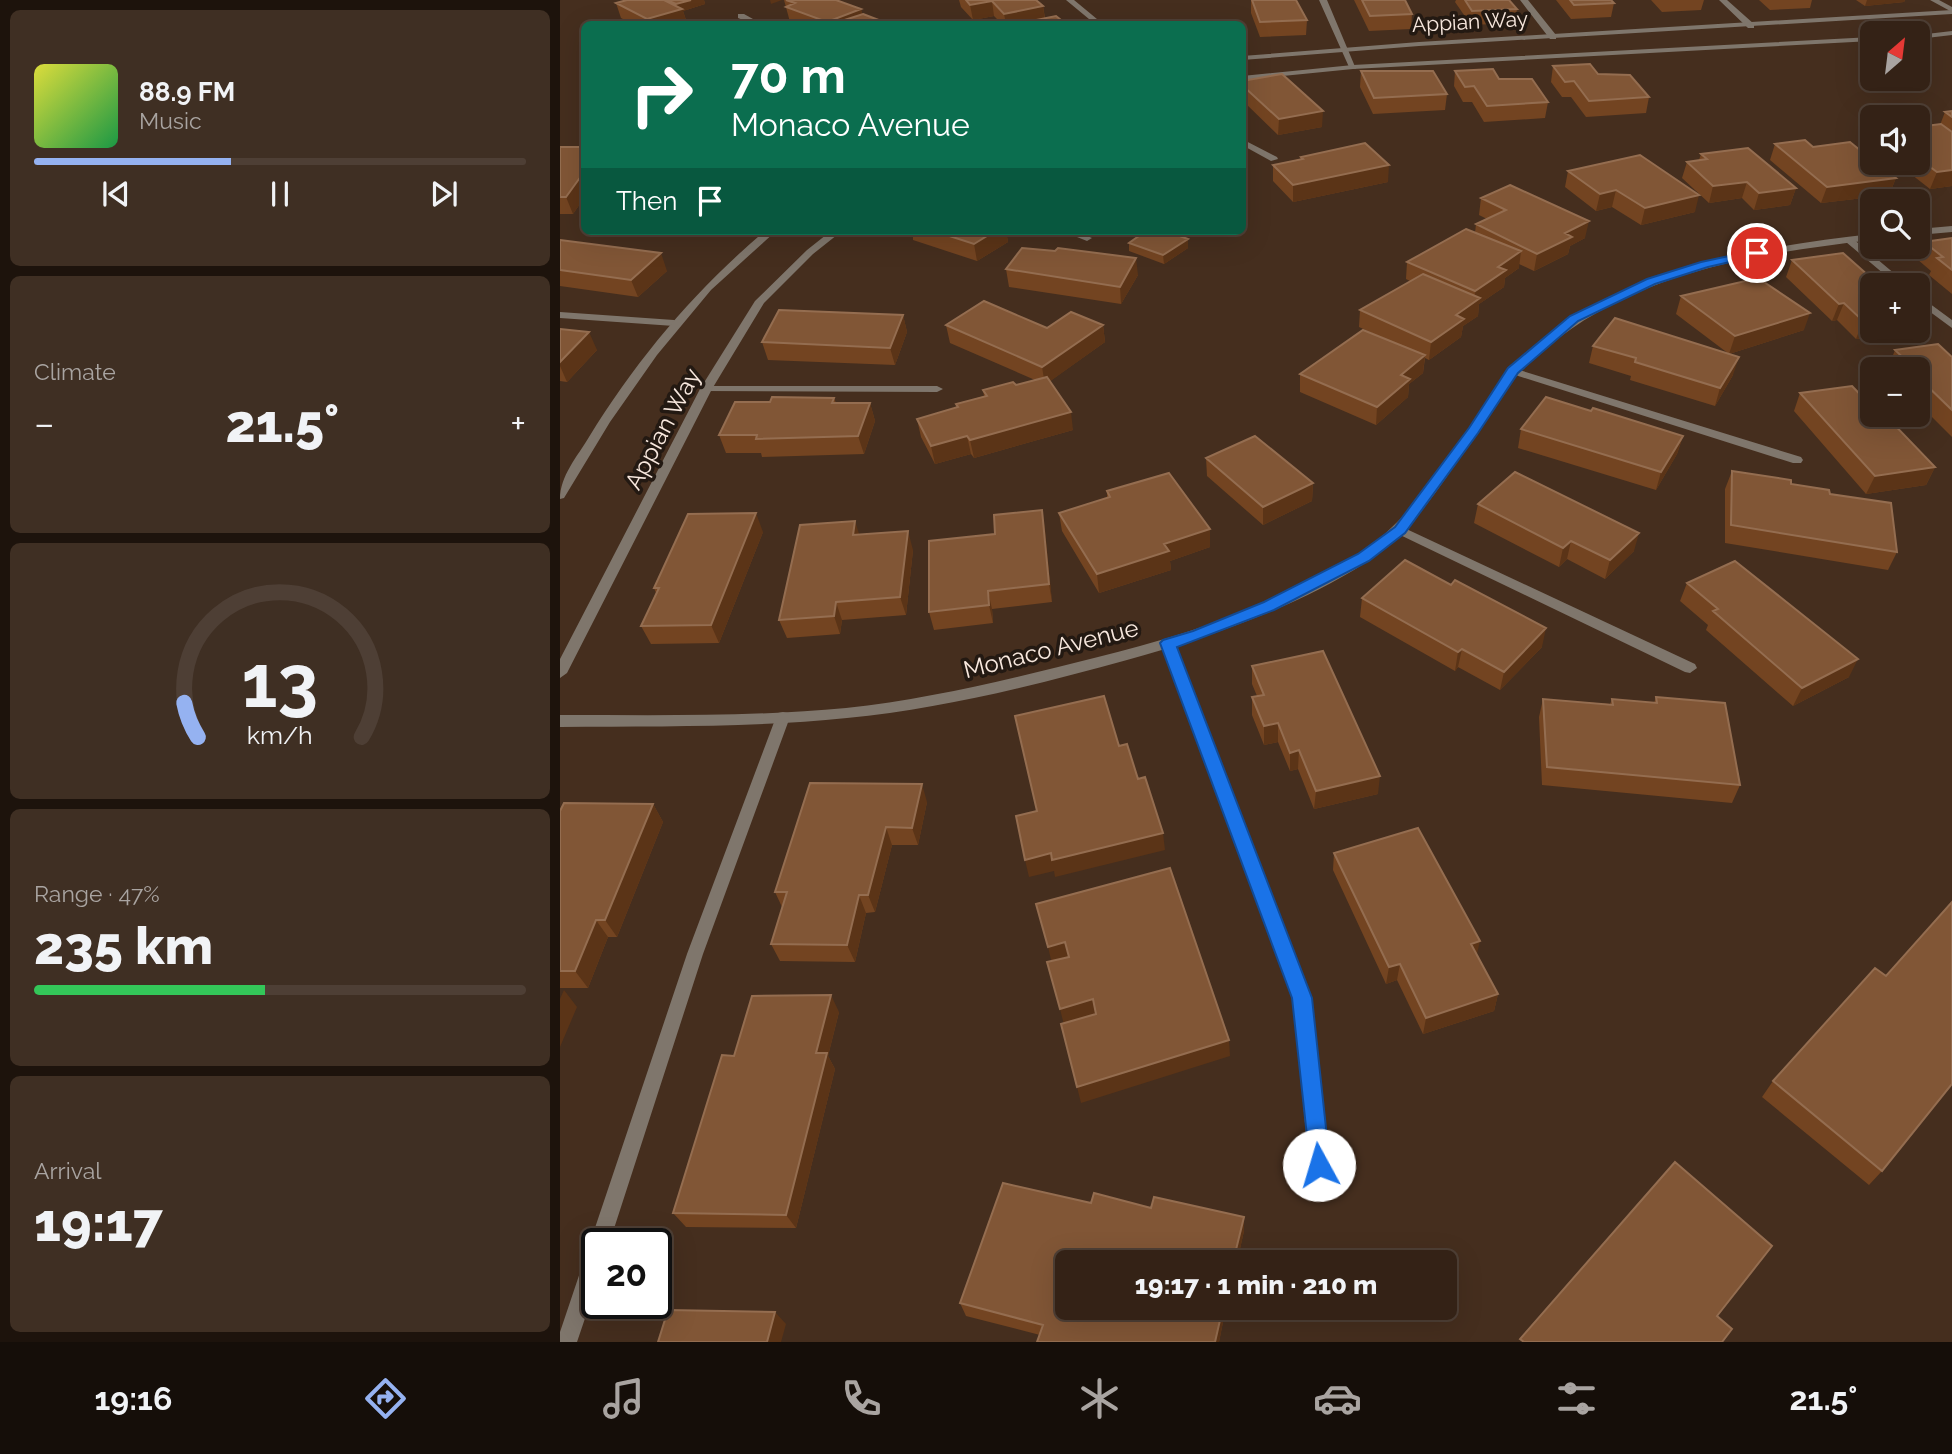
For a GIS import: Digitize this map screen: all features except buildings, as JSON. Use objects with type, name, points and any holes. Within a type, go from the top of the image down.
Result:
[{"type":"street","points":[[1070,0],[1095,21]]},
{"type":"street","points":[[1323,0],[1353,67]]},
{"type":"street","points":[[1524,0],[1553,37]]},
{"type":"street","points":[[1723,0],[1751,26]]},
{"type":"street","points":[[1934,0],[1952,11]]},
{"type":"street","name":"Appian Way","points":[[1246,58],[1344,48],[1751,26],[1952,11]]},
{"type":"street","points":[[741,16],[752,21]]},
{"type":"street","points":[[1930,36],[1952,33]]},
{"type":"street","name":"Appian Way","points":[[1246,78],[1353,67],[1860,40]]},
{"type":"street","points":[[1246,143],[1274,159]]},
{"type":"street","points":[[1930,231],[1952,229]]},
{"type":"street","name":"Appian Way","points":[[561,492],[640,367],[674,323],[734,260],[766,235]]},
{"type":"street","name":"Appian Way","points":[[560,673],[706,389],[760,301],[810,252],[832,235]]},
{"type":"street","points":[[1079,235],[1087,238]]},
{"type":"street","name":"Monaco Avenue","points":[[560,721],[783,717],[848,713],[961,695],[1198,635],[1269,606],[1363,558],[1400,530],[1474,430],[1513,371],[1574,318],[1651,282],[1705,264],[1757,253],[1860,239]]},
{"type":"street","points":[[1849,240],[1889,273]]},
{"type":"street","points":[[1930,308],[1952,325]]},
{"type":"street","points":[[560,315],[674,323]]},
{"type":"street","points":[[1513,371],[1797,460]]},
{"type":"street","points":[[706,389],[937,389]]},
{"type":"street","points":[[1400,530],[1690,668]]},
{"type":"street","points":[[1168,643],[1302,998],[1319,1165]]},
{"type":"street","points":[[604,1228],[695,954],[783,717]]},
{"type":"street","points":[[568,1342],[581,1301]]},
{"type":"route","points":[[1319,1165],[1302,998],[1226,803],[1168,643],[1198,635],[1269,606],[1363,558],[1400,530],[1474,430],[1513,371],[1574,318],[1613,297],[1651,282],[1705,264],[1757,253]]}]
